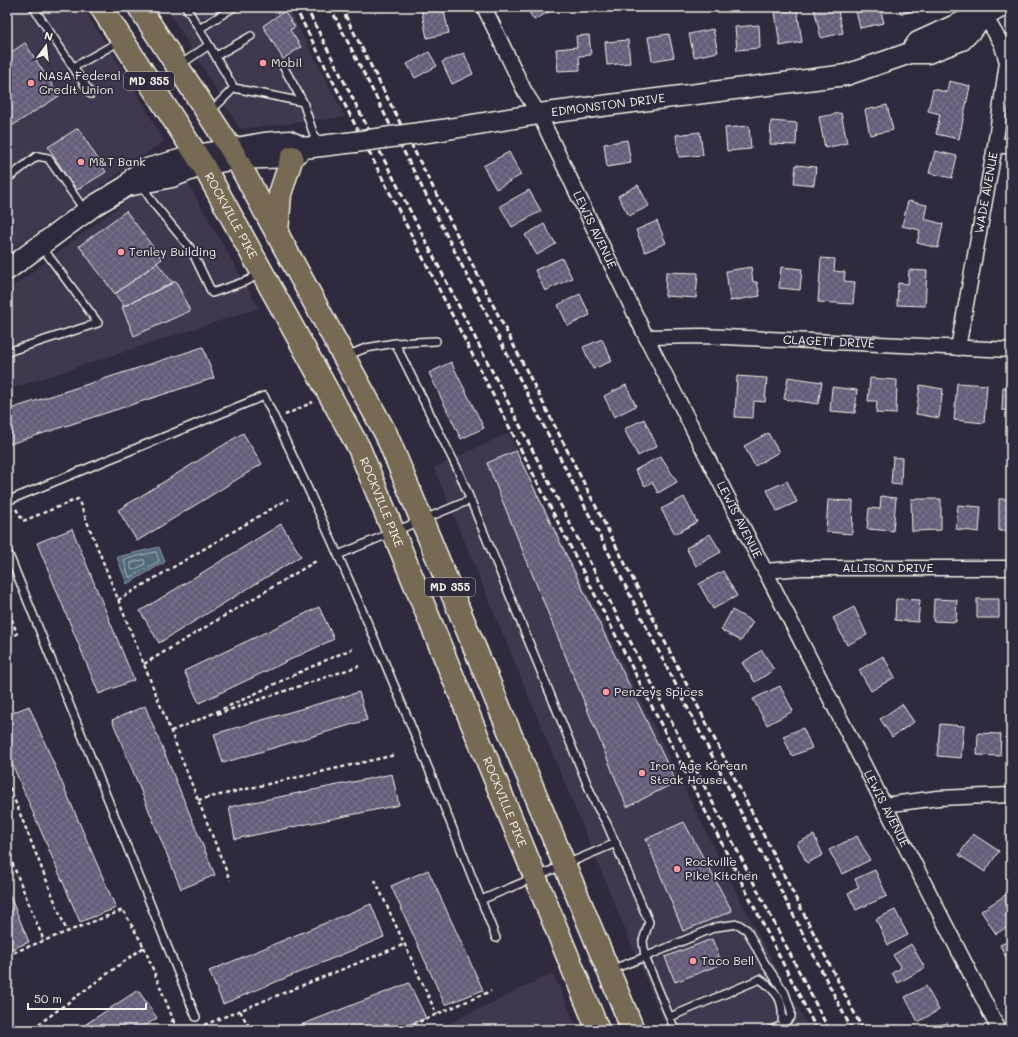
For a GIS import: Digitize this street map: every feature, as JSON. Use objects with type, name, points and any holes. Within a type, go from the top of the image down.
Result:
[{"type":"main road","name":"ROCKVILLE PIKE","points":[[101,7],[200,160],[359,448],[598,1030]]},
{"type":"main road","name":"MD 355","points":[[139,7],[234,154],[386,434],[633,1030]]},
{"type":"main road","points":[[277,233],[280,194],[305,150]]},
{"type":"street","name":"LEWIS AVENUE","points":[[484,7],[525,92],[539,114],[646,337],[999,1030]]},
{"type":"street","name":"EDMONSTON DRIVE","points":[[7,270],[86,211],[133,185],[172,177],[200,160],[234,154],[305,150],[539,114],[846,75],[910,53],[918,42],[973,17],[993,12]]},
{"type":"street","name":"WADE AVENUE","points":[[958,348],[995,146],[1007,62],[993,12]]},
{"type":"street","points":[[995,146],[1011,146]]},
{"type":"street","name":"CLAGETT DRIVE","points":[[646,337],[702,336],[1011,350]]},
{"type":"street","name":"ALLISON DRIVE","points":[[765,571],[801,568],[1011,568]]},
{"type":"street","points":[[884,805],[938,798],[1011,795]]},
{"type":"lane","points":[[33,7],[91,94]]},
{"type":"lane","points":[[186,7],[234,88],[303,102]]},
{"type":"lane","points":[[200,29],[234,7]]},
{"type":"lane","points":[[216,56],[251,36]]},
{"type":"lane","points":[[74,68],[122,40]]},
{"type":"lane","points":[[178,67],[209,45]]},
{"type":"lane","points":[[283,66],[303,102],[305,150]]},
{"type":"lane","points":[[208,113],[216,108],[234,88]]},
{"type":"lane","points":[[7,179],[37,156],[48,158],[86,211]]},
{"type":"lane","points":[[133,185],[154,204],[191,249],[212,293],[249,280],[262,271]]},
{"type":"lane","points":[[7,352],[98,323],[40,245]]},
{"type":"lane","points":[[344,357],[366,348],[394,343],[436,341]]},
{"type":"lane","points":[[394,343],[459,472],[595,803],[616,843],[649,922],[643,941],[645,957],[676,1030]]},
{"type":"lane","points":[[9,500],[264,396],[302,472],[387,665],[496,938]]},
{"type":"lane","points":[[338,555],[470,500]]},
{"type":"lane","points":[[7,550],[196,1016]]},
{"type":"lane","points":[[481,900],[616,843]]},
{"type":"lane","points":[[608,970],[645,957],[716,927],[738,924],[747,930],[764,962],[785,993],[792,1011],[791,1017],[782,1025],[771,1030]]},
{"type":"lane","points":[[670,1017],[760,979],[774,990],[784,1009],[782,1025]]},
{"type":"path","points":[[275,420],[315,401]]},
{"type":"path","points":[[9,500],[23,521],[78,499],[230,880]]},
{"type":"path","points":[[118,600],[288,499]]},
{"type":"path","points":[[144,664],[316,561]]},
{"type":"path","points":[[7,606],[16,634],[7,638]]},
{"type":"path","points":[[207,717],[321,661],[352,648]]},
{"type":"path","points":[[171,731],[207,717],[359,666]]},
{"type":"path","points":[[198,800],[395,755]]},
{"type":"path","points":[[7,781],[67,932]]},
{"type":"path","points":[[7,850],[44,941]]},
{"type":"path","points":[[375,880],[437,1015]]},
{"type":"path","points":[[7,955],[123,910],[144,947],[173,1019],[179,1030]]},
{"type":"path","points":[[200,1027],[405,944]]},
{"type":"path","points":[[32,1029],[144,947]]},
{"type":"path","points":[[400,1030],[491,991]]},
{"type":"path","points":[[240,1011],[251,1030]]},
{"type":"path","points":[[168,1030],[173,1019]]},
{"type":"shaded area","points":[[7,7],[82,7],[129,79],[164,141],[7,253]]},
{"type":"shaded area","points":[[166,7],[288,7],[345,117],[240,129]]},
{"type":"shaded area","points":[[187,182],[259,308],[7,390],[7,291],[150,183]]},
{"type":"shaded area","points":[[508,433],[743,906],[810,1030],[667,1030],[434,468]]},
{"type":"shaded area","points":[[553,973],[578,1030],[436,1030]]},
{"type":"water","points":[[159,547],[165,562],[127,584],[117,557]]},
{"type":"building","points":[[443,7],[449,33],[427,38],[421,8]]},
{"type":"building","points":[[526,7],[553,7],[554,9],[534,20]]},
{"type":"building","points":[[837,7],[843,33],[821,38],[814,8]]},
{"type":"building","points":[[855,7],[880,7],[884,23],[860,28]]},
{"type":"building","points":[[899,7],[924,7],[924,8],[901,14]]},
{"type":"building","points":[[797,9],[802,42],[780,46],[775,12]]},
{"type":"building","points":[[284,11],[295,27],[290,30],[301,47],[283,59],[263,26]]},
{"type":"building","points":[[759,25],[760,48],[737,50],[735,27]]},
{"type":"building","points":[[713,29],[718,52],[694,57],[689,34]]},
{"type":"building","points":[[669,34],[674,57],[652,61],[648,37]]},
{"type":"building","points":[[589,35],[591,55],[579,56],[580,70],[558,71],[556,49],[577,47],[576,36]]},
{"type":"building","points":[[628,40],[630,63],[607,65],[605,42]]},
{"type":"building","points":[[25,43],[59,96],[7,129],[7,55]]},
{"type":"building","points":[[429,52],[437,66],[415,78],[407,64]]},
{"type":"building","points":[[464,53],[473,74],[452,84],[442,62]]},
{"type":"building","points":[[949,81],[970,86],[959,139],[936,134],[940,114],[928,111],[933,89],[947,92]]},
{"type":"building","points":[[887,105],[893,130],[870,135],[865,110]]},
{"type":"building","points":[[841,113],[847,143],[825,148],[819,117]]},
{"type":"building","points":[[771,121],[797,123],[796,145],[770,144]]},
{"type":"building","points":[[749,126],[751,149],[727,151],[725,128]]},
{"type":"building","points":[[78,128],[106,172],[77,190],[72,183],[64,188],[58,178],[65,174],[48,147]]},
{"type":"building","points":[[700,132],[703,155],[679,157],[676,135]]},
{"type":"building","points":[[627,140],[631,163],[607,167],[604,144]]},
{"type":"building","points":[[935,151],[957,156],[952,178],[929,173]]},
{"type":"building","points":[[509,152],[521,175],[496,189],[483,166]]},
{"type":"building","points":[[796,165],[816,167],[814,185],[794,183]]},
{"type":"building","points":[[638,185],[649,206],[629,216],[618,196]]},
{"type":"building","points":[[529,190],[541,211],[512,227],[500,206]]},
{"type":"building","points":[[908,201],[927,205],[924,219],[943,224],[938,248],[917,243],[920,230],[902,226]]},
{"type":"building","name":"Tenley Building","points":[[126,211],[162,259],[115,294],[79,246]]},
{"type":"building","points":[[657,221],[666,243],[645,252],[636,230]]},
{"type":"building","points":[[544,224],[556,244],[537,255],[525,235]]},
{"type":"building","points":[[562,258],[572,278],[545,291],[535,270]]},
{"type":"building","points":[[821,258],[835,259],[834,271],[845,272],[844,281],[855,282],[853,304],[818,302]]},
{"type":"building","points":[[157,263],[173,283],[124,306],[115,294]]},
{"type":"building","points":[[751,267],[753,282],[757,282],[760,296],[730,301],[726,271]]},
{"type":"building","points":[[781,267],[802,269],[800,290],[779,288]]},
{"type":"building","points":[[909,270],[927,271],[925,306],[897,305],[898,283],[908,284]]},
{"type":"building","points":[[666,272],[698,273],[696,298],[665,296]]},
{"type":"building","points":[[176,281],[190,311],[134,336],[122,307]]},
{"type":"building","points":[[580,294],[590,315],[568,326],[558,305]]},
{"type":"building","points":[[602,339],[612,361],[593,369],[583,347]]},
{"type":"building","points":[[203,347],[214,378],[7,445],[7,410]]},
{"type":"building","points":[[451,362],[484,428],[461,439],[429,373]]},
{"type":"building","points":[[737,376],[767,378],[765,402],[754,401],[753,418],[735,417]]},
{"type":"building","points":[[788,377],[822,382],[818,404],[784,399]]},
{"type":"building","points":[[870,378],[897,380],[896,414],[876,413],[877,401],[868,401]]},
{"type":"building","points":[[957,383],[987,385],[984,423],[954,420]]},
{"type":"building","points":[[626,385],[636,406],[614,417],[604,396]]},
{"type":"building","points":[[920,385],[943,389],[939,418],[916,414]]},
{"type":"building","points":[[832,387],[857,390],[855,413],[830,411]]},
{"type":"building","points":[[1003,387],[1011,388],[1011,411],[1002,410]]},
{"type":"building","points":[[644,419],[657,446],[638,456],[624,429]]},
{"type":"building","points":[[243,433],[262,464],[137,541],[118,510]]},
{"type":"building","points":[[768,433],[779,452],[755,466],[744,446]]},
{"type":"building","points":[[516,451],[676,782],[627,807],[487,463]]},
{"type":"building","points":[[661,456],[677,482],[658,493],[652,482],[645,486],[635,470]]},
{"type":"building","points":[[893,457],[902,458],[901,485],[891,484]]},
{"type":"building","points":[[787,481],[797,502],[777,511],[767,490]]},
{"type":"building","points":[[881,496],[896,498],[893,531],[867,529],[869,508],[880,509]]},
{"type":"building","points":[[684,497],[697,522],[675,534],[661,509]]},
{"type":"building","points":[[911,499],[941,499],[941,530],[912,531]]},
{"type":"building","points":[[999,499],[1011,499],[1011,531],[999,531]]},
{"type":"building","points":[[828,500],[853,501],[852,534],[826,532]]},
{"type":"building","points":[[958,505],[981,507],[979,532],[956,529]]},
{"type":"building","points":[[281,524],[301,556],[159,643],[140,611]]},
{"type":"building","points":[[72,529],[134,680],[99,694],[37,543]]},
{"type":"building","points":[[710,534],[721,552],[696,566],[686,548]]},
{"type":"building","points":[[723,571],[737,596],[713,609],[699,584]]},
{"type":"building","points":[[896,599],[920,600],[918,622],[895,620]]},
{"type":"building","points":[[934,599],[957,600],[956,622],[933,621]]},
{"type":"building","points":[[977,599],[999,599],[999,618],[977,618]]},
{"type":"building","points":[[319,607],[334,639],[199,703],[184,671]]},
{"type":"building","points":[[854,607],[867,635],[847,645],[833,618]]},
{"type":"building","points":[[732,610],[753,622],[741,641],[721,630]]},
{"type":"building","points":[[762,650],[774,670],[755,682],[742,663]]},
{"type":"building","points":[[883,656],[895,677],[871,691],[859,670]]},
{"type":"building","points":[[780,686],[793,711],[767,725],[753,699]]},
{"type":"building","points":[[359,692],[367,720],[223,763],[214,734]]},
{"type":"building","points":[[902,704],[914,722],[892,737],[880,719]]},
{"type":"building","points":[[29,706],[116,908],[80,922],[7,752],[7,715]]},
{"type":"building","points":[[145,706],[215,875],[181,889],[112,720]]},
{"type":"building","points":[[940,724],[964,726],[961,758],[937,756]]},
{"type":"building","points":[[803,728],[812,748],[792,756],[783,736]]},
{"type":"building","points":[[978,733],[1001,734],[1000,756],[977,755]]},
{"type":"building","points":[[392,774],[399,805],[235,839],[229,807]]},
{"type":"building","points":[[684,822],[732,911],[683,931],[646,839]]},
{"type":"building","points":[[973,834],[999,851],[985,872],[959,855]]},
{"type":"building","points":[[814,835],[823,855],[807,863],[797,843]]},
{"type":"building","points":[[857,836],[870,860],[842,874],[829,850]]},
{"type":"building","points":[[428,870],[483,990],[445,1005],[391,886]]},
{"type":"building","points":[[875,870],[887,896],[856,910],[848,893],[859,888],[855,879]]},
{"type":"building","points":[[7,889],[29,942],[7,951]]},
{"type":"building","points":[[1007,894],[1011,900],[1011,913],[1007,916],[1011,924],[996,934],[981,911]]},
{"type":"building","points":[[371,904],[384,937],[223,1004],[209,971]]},
{"type":"building","points":[[895,910],[908,935],[888,945],[876,919]]},
{"type":"building","name":"Taco Bell","points":[[712,939],[722,964],[675,982],[665,957]]},
{"type":"building","points":[[1011,940],[1011,968],[1000,945]]},
{"type":"building","points":[[911,944],[925,968],[898,983],[892,973],[901,968],[893,955]]},
{"type":"building","points":[[409,983],[426,1018],[394,1030],[288,1030]]},
{"type":"building","points":[[926,986],[939,1010],[918,1022],[905,997]]},
{"type":"building","points":[[138,990],[157,1018],[139,1030],[77,1030]]},
{"type":"building","points":[[948,1023],[949,1030],[925,1030],[924,1028]]},
{"type":"railway","points":[[295,7],[817,1030]]},
{"type":"railway","points":[[306,7],[829,1030]]},
{"type":"railway","points":[[330,7],[852,1030]]},
{"type":"railway","points":[[341,7],[863,1030]]},
{"type":"place","name":"Mobil","points":[[263,63]]},
{"type":"place","name":"NASA Federal Credit Union","points":[[31,83]]},
{"type":"place","name":"M&T Bank","points":[[81,162]]},
{"type":"place","name":"Tenley Building","points":[[121,252]]},
{"type":"place","name":"Penzeys Spices","points":[[606,692]]},
{"type":"place","name":"Iron Age Korean Steak House","points":[[642,773]]},
{"type":"place","name":"Rockville Pike Kitchen","points":[[677,869]]},
{"type":"place","name":"Taco Bell","points":[[693,961]]}]
